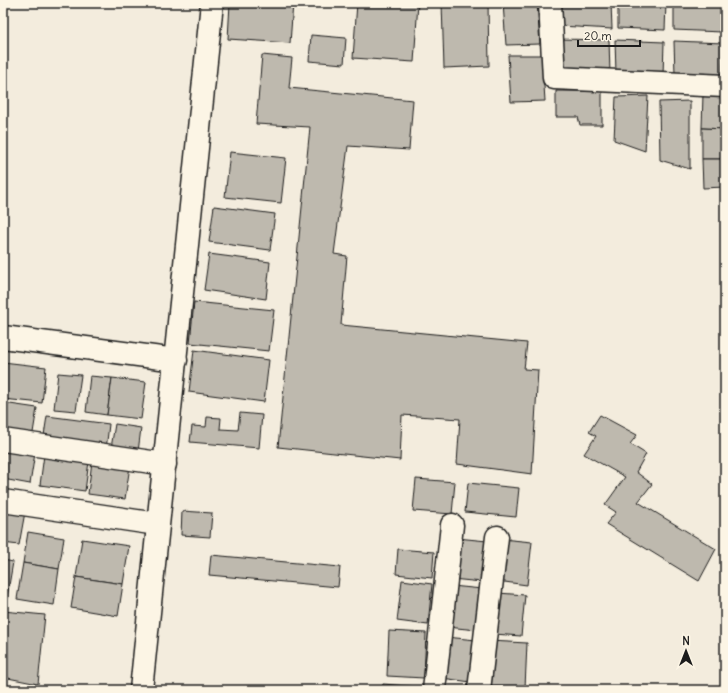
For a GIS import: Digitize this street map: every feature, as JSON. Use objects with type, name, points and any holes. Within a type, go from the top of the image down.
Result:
[{"type":"street","points":[[141,690],[212,3]]},
{"type":"street","points":[[550,3],[554,78],[725,86]]},
{"type":"street","points":[[3,337],[176,360]]},
{"type":"street","points":[[3,440],[165,464]]},
{"type":"street","points":[[3,501],[157,524]]},
{"type":"street","points":[[434,690],[452,524]]},
{"type":"street","points":[[479,690],[497,537]]},
{"type":"building","points":[[230,3],[293,3],[290,43],[228,39]]},
{"type":"building","points":[[357,3],[418,3],[414,62],[353,58]]},
{"type":"building","points":[[442,3],[488,3],[489,66],[444,68]]},
{"type":"building","points":[[503,3],[537,3],[540,44],[506,45]]},
{"type":"building","points":[[560,3],[611,3],[612,29],[560,26]]},
{"type":"building","points":[[618,3],[666,3],[665,30],[618,28]]},
{"type":"building","points":[[674,3],[723,3],[722,32],[674,30]]},
{"type":"building","points":[[311,35],[346,38],[344,64],[309,61]]},
{"type":"building","points":[[558,39],[609,40],[610,74],[558,71]]},
{"type":"building","points":[[615,40],[664,42],[663,75],[616,73]]},
{"type":"building","points":[[674,41],[723,43],[722,76],[675,74]]},
{"type":"building","points":[[262,55],[292,58],[289,88],[413,100],[409,150],[348,146],[334,254],[347,256],[341,325],[527,343],[524,369],[538,370],[532,474],[457,464],[460,419],[402,415],[400,460],[278,447],[310,127],[256,124]]},
{"type":"building","points":[[508,55],[542,55],[545,101],[511,102]]},
{"type":"building","points":[[556,91],[602,91],[602,125],[580,125],[578,117],[556,117]]},
{"type":"building","points":[[703,94],[725,94],[725,129],[702,128]]},
{"type":"building","points":[[648,96],[645,151],[614,140],[616,97]]},
{"type":"building","points":[[690,101],[690,169],[660,160],[659,102]]},
{"type":"building","points":[[702,128],[725,129],[725,159],[702,159]]},
{"type":"building","points":[[230,152],[286,158],[281,203],[225,197]]},
{"type":"building","points":[[702,159],[725,159],[725,187],[703,188]]},
{"type":"building","points":[[214,206],[275,214],[270,250],[209,242]]},
{"type":"building","points":[[209,254],[270,262],[266,299],[204,290]]},
{"type":"building","points":[[194,302],[274,310],[269,351],[190,343]]},
{"type":"building","points":[[194,350],[269,360],[264,402],[189,392]]},
{"type":"building","points":[[3,362],[46,367],[42,403],[3,399]]},
{"type":"building","points":[[58,373],[81,375],[76,411],[54,409]]},
{"type":"building","points":[[90,376],[112,378],[107,415],[86,412]]},
{"type":"building","points":[[112,378],[146,382],[141,419],[107,415]]},
{"type":"building","points":[[3,403],[37,408],[32,439],[3,435]]},
{"type":"building","points":[[240,413],[262,415],[259,448],[190,442],[192,426],[206,427],[207,417],[221,418],[220,429],[238,430]]},
{"type":"building","points":[[600,415],[637,435],[630,444],[646,454],[636,472],[652,484],[638,502],[716,549],[699,581],[606,524],[616,512],[605,505],[625,477],[584,454],[596,436],[589,432]]},
{"type":"building","points":[[47,416],[109,424],[106,450],[43,442]]},
{"type":"building","points":[[115,424],[141,428],[138,452],[111,448]]},
{"type":"building","points":[[3,449],[35,453],[30,484],[3,479]]},
{"type":"building","points":[[44,455],[89,461],[85,491],[40,485]]},
{"type":"building","points":[[92,461],[130,466],[125,499],[88,494]]},
{"type":"building","points":[[416,479],[455,482],[452,514],[413,511]]},
{"type":"building","points":[[468,483],[519,488],[516,517],[465,512]]},
{"type":"building","points":[[3,508],[25,512],[19,545],[3,543]]},
{"type":"building","points":[[182,511],[212,513],[210,537],[181,535]]},
{"type":"building","points":[[28,532],[64,538],[59,569],[23,563]]},
{"type":"building","points":[[457,538],[487,541],[482,582],[452,579]]},
{"type":"building","points":[[82,539],[129,546],[123,584],[76,577]]},
{"type":"building","points":[[502,539],[532,542],[527,585],[497,581]]},
{"type":"building","points":[[398,549],[434,552],[432,578],[396,574]]},
{"type":"building","points":[[211,555],[340,567],[338,587],[209,575]]},
{"type":"building","points":[[3,560],[13,562],[6,603],[3,603]]},
{"type":"building","points":[[23,563],[59,569],[54,605],[17,599]]},
{"type":"building","points":[[76,577],[123,584],[118,616],[71,608]]},
{"type":"building","points":[[402,580],[432,584],[428,625],[397,621]]},
{"type":"building","points":[[452,586],[482,589],[477,630],[447,627]]},
{"type":"building","points":[[498,593],[525,595],[521,636],[494,634]]},
{"type":"building","points":[[3,611],[45,615],[38,684],[3,677]]},
{"type":"building","points":[[389,631],[426,633],[424,678],[387,676]]},
{"type":"building","points":[[446,637],[476,640],[471,682],[442,678]]},
{"type":"building","points":[[489,641],[527,643],[525,688],[487,686]]},
{"type":"building","points":[[383,684],[419,687],[419,690],[382,690]]}]
